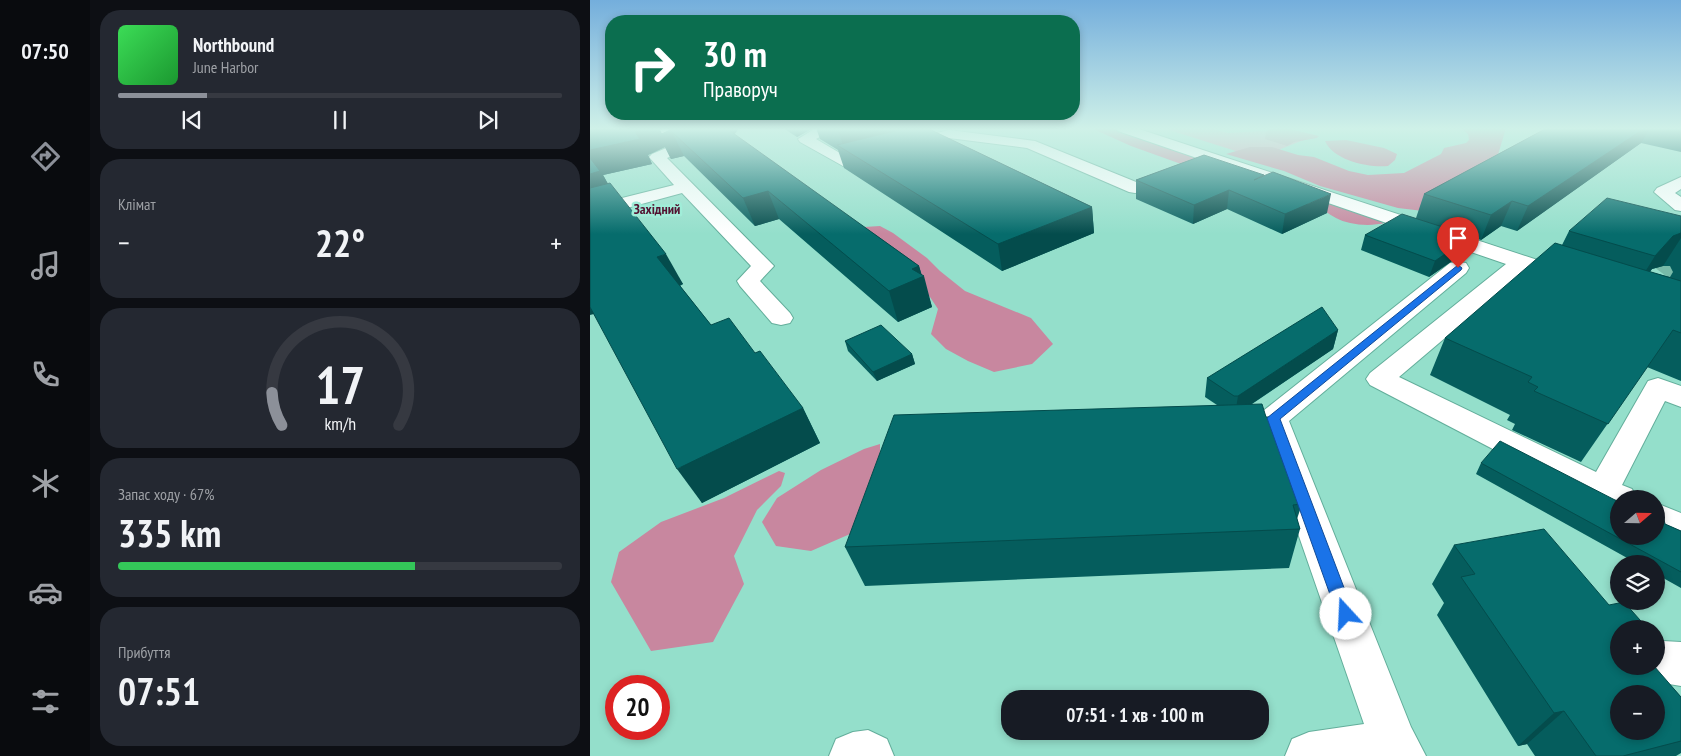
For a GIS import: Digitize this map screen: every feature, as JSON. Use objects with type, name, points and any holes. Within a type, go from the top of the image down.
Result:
[{"type":"lane","points":[[663,163],[763,266],[748,281],[781,318]]},
{"type":"lane","points":[[1076,163],[1135,188]]},
{"type":"lane","points":[[1228,163],[1585,283]]},
{"type":"lane","points":[[1681,182],[1663,192],[1681,206]]},
{"type":"lane","points":[[590,212],[686,187]]},
{"type":"lane","points":[[1522,262],[1380,379],[1610,494]]},
{"type":"lane","points":[[1309,756],[1398,750],[1262,428],[1458,268]]},
{"type":"lane","points":[[1613,490],[1658,387],[1681,397]]},
{"type":"lane","points":[[1665,521],[1681,529]]},
{"type":"lane","points":[[853,756],[868,754],[870,756]]},
{"type":"shaded area","points":[[1258,163],[1330,163],[1349,171],[1368,175],[1404,173],[1423,163],[1495,163],[1491,178],[1440,213],[1398,208],[1320,186],[1284,171]]},
{"type":"shaded area","points":[[1359,163],[1391,163],[1388,166]]},
{"type":"shaded area","points":[[1292,186],[1382,208],[1400,216],[1386,223],[1368,225],[1343,221],[1325,211]]},
{"type":"shaded area","points":[[880,226],[893,233],[927,258],[965,291],[1031,318],[1053,344],[1032,364],[994,372],[946,349],[931,334],[938,309],[930,297],[898,271],[864,227]]},
{"type":"shaded area","points":[[880,444],[880,467],[857,531],[811,551],[776,546],[762,522],[777,498],[821,470],[864,449]]},
{"type":"shaded area","points":[[779,471],[785,473],[781,486],[757,510],[734,556],[744,584],[713,642],[651,651],[611,582],[619,552],[661,522],[724,498]]},
{"type":"building","points":[[590,163],[594,163],[600,171],[590,174]]},
{"type":"building","points":[[706,163],[775,163],[919,266],[912,269],[924,276],[889,291],[768,191],[743,198]]},
{"type":"building","points":[[867,163],[1001,163],[1092,207],[998,244]]},
{"type":"building","points":[[1181,163],[1229,163],[1264,175],[1254,180],[1273,172],[1331,194],[1285,214],[1229,190],[1194,205],[1136,180]]},
{"type":"building","points":[[1481,163],[1592,163],[1528,206],[1512,201],[1491,215],[1424,194]]},
{"type":"building","points":[[610,183],[666,254],[657,257],[711,325],[729,318],[755,353],[760,351],[803,408],[677,469],[590,307],[590,188]]},
{"type":"building","points":[[1607,198],[1681,216],[1681,233],[1673,236],[1655,256],[1569,231]]},
{"type":"building","points":[[1402,214],[1471,236],[1435,261],[1365,235]]},
{"type":"building","points":[[1555,243],[1681,281],[1681,333],[1673,330],[1608,424],[1534,391],[1538,387],[1528,382],[1532,377],[1445,338]]},
{"type":"building","points":[[1322,307],[1338,330],[1238,396],[1234,396],[1207,378]]},
{"type":"building","points":[[881,325],[912,354],[873,372],[845,341]]},
{"type":"building","points":[[1262,404],[1266,417],[1273,417],[1302,504],[1293,505],[1300,529],[845,547],[894,415]]},
{"type":"building","points":[[1500,441],[1610,497],[1610,533],[1481,463]]},
{"type":"building","points":[[1665,524],[1681,531],[1681,572],[1665,563],[1665,555],[1650,555],[1631,545],[1665,545]]},
{"type":"building","points":[[1544,529],[1610,605],[1610,610],[1631,610],[1640,620],[1610,620],[1610,675],[1662,675],[1681,697],[1681,741],[1623,756],[1596,756],[1564,711],[1554,713],[1461,577],[1475,574],[1454,545]]},
{"type":"tunnel","points":[[1662,273],[1677,253]]},
{"type":"district","name":"Західний","points":[[657,209]]},
{"type":"route","points":[[1346,614],[1273,418],[1458,268]]}]
